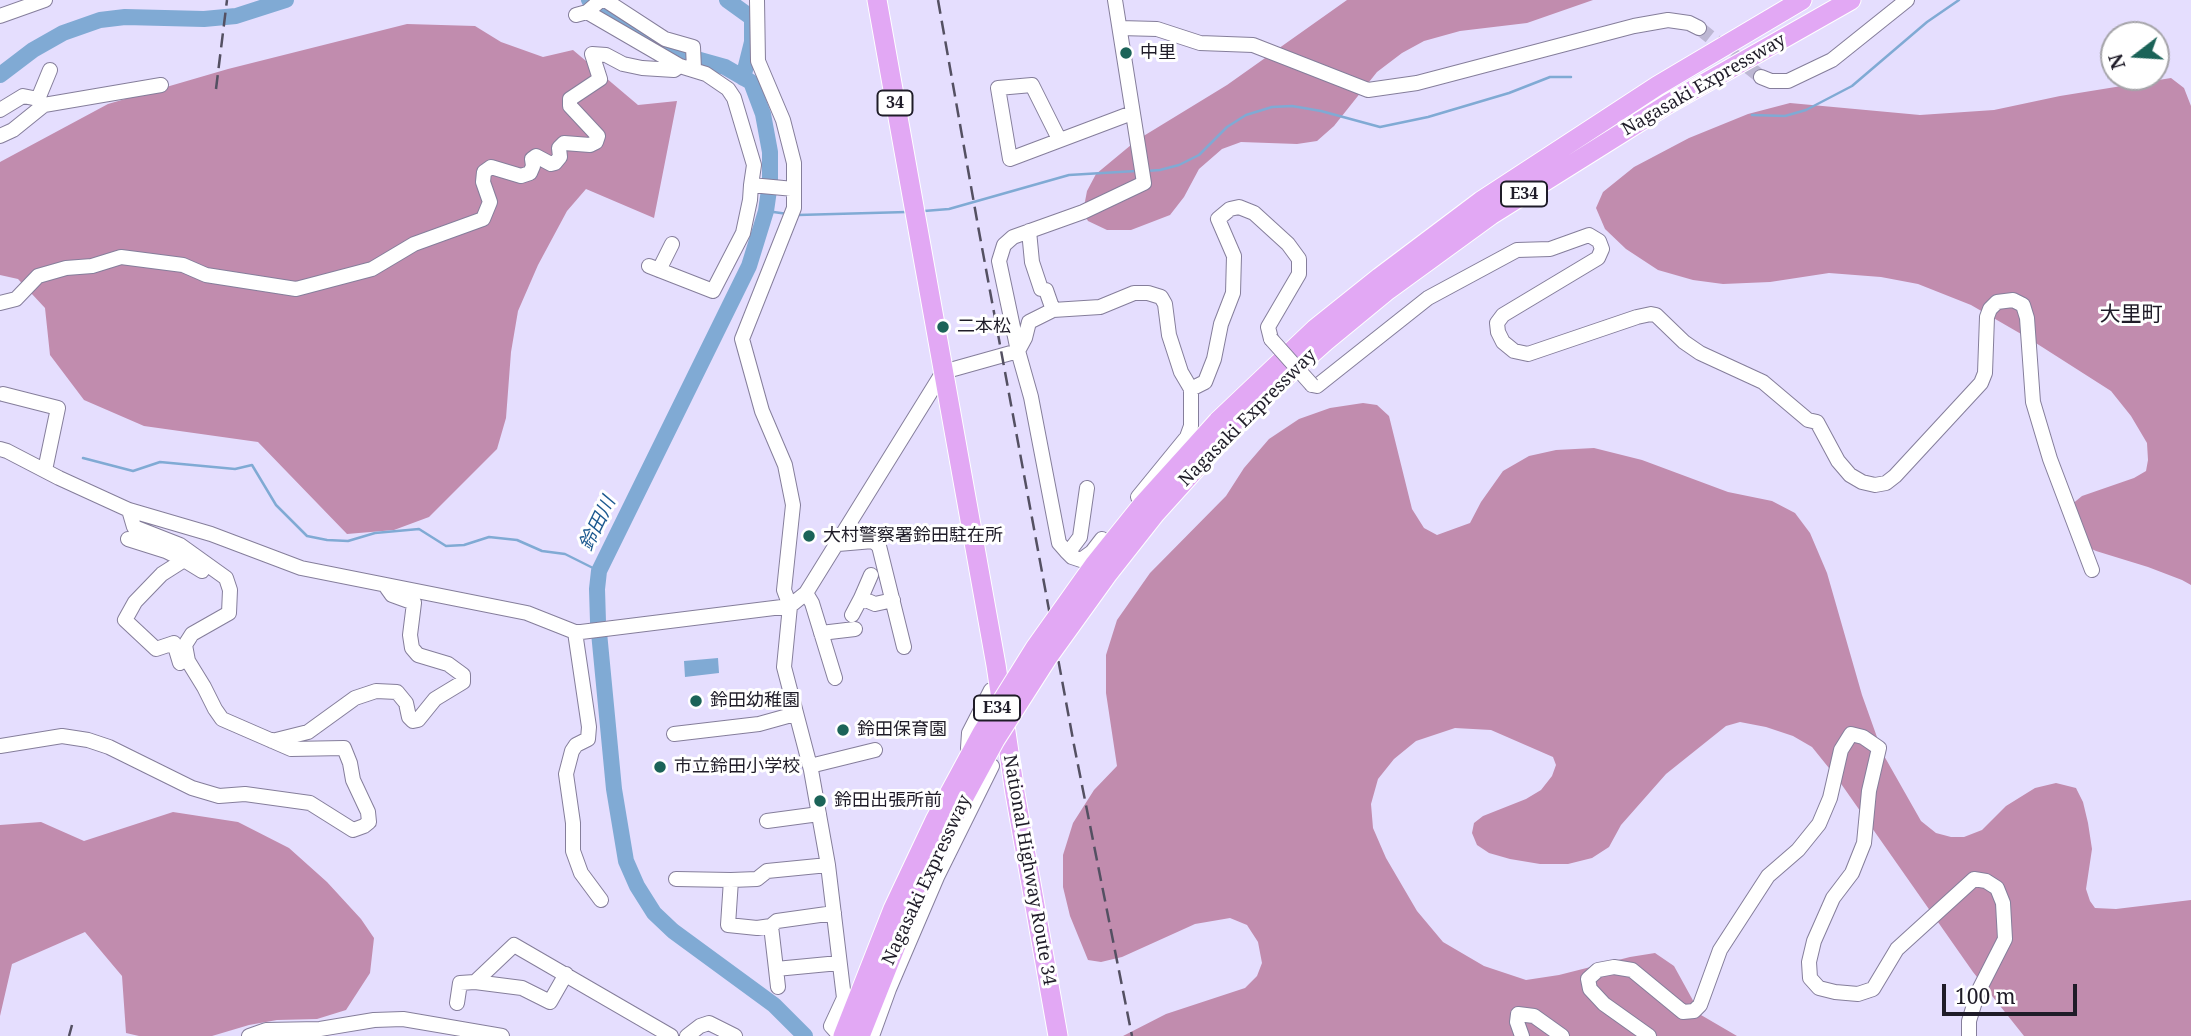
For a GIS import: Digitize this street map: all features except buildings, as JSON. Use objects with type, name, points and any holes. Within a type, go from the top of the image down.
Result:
[{"type":"highway","name":"National Highway Route 34","points":[[877,0],[1000,688],[1002,765],[1058,1036]]},
{"type":"highway","name":"Nagasaki Expressway","points":[[841,1036],[893,909],[935,820],[982,733],[1035,648],[1094,565],[1143,504],[1224,427],[1315,329],[1380,277],[1482,201],[1657,86],[1802,0]]},
{"type":"highway","name":"Nagasaki Expressway","points":[[860,1036],[908,915],[950,825],[995,740],[1048,657],[1107,575],[1224,427],[1388,290],[1491,215],[1668,104],[1851,0]]},
{"type":"street","points":[[672,244],[654,268],[713,291],[743,233],[753,185],[754,165],[734,98],[727,89],[582,13],[602,0],[665,39],[693,47],[689,68]]},
{"type":"street","points":[[757,0],[758,61],[783,120],[794,163],[791,214],[742,339],[762,411],[785,465],[793,505],[784,590],[790,606],[784,667],[810,766],[828,865],[844,998],[831,1026],[841,1036]]},
{"type":"street","points":[[0,449],[130,510],[211,534],[301,568],[527,612],[578,632],[790,606],[806,593],[943,372],[1018,351],[1029,322],[1053,310],[1100,307],[1134,293],[1148,293],[1161,297],[1165,304],[1165,318],[1175,355],[1191,389],[1191,426],[1186,438],[1092,552],[1081,559],[1072,557],[1059,543],[1031,397],[1018,351],[999,261],[1004,245],[1013,237],[1083,212],[1144,183],[1115,0]]},
{"type":"street","points":[[1761,77],[1771,81],[1788,81],[1832,60],[1907,0]]},
{"type":"street","points":[[0,16],[36,1]]},
{"type":"street","points":[[1120,28],[1157,29],[1200,43],[1254,45],[1368,90],[1417,83],[1634,26],[1668,20],[1689,23],[1699,28]]},
{"type":"street","points":[[0,303],[16,299],[38,276],[66,268],[92,266],[121,257],[183,265],[206,275],[296,289],[372,269],[414,244],[483,219],[489,202],[482,183],[484,172],[491,167],[522,176],[530,173],[532,159],[536,156],[551,164],[555,163],[560,157],[559,148],[564,142],[590,145],[596,142],[598,136],[570,106],[570,99],[600,79],[592,54],[606,55],[623,64],[642,68],[689,68]]},
{"type":"street","points":[[0,136],[13,130],[41,102],[50,70]]},
{"type":"street","points":[[0,110],[23,96],[41,102],[161,85]]},
{"type":"street","points":[[1059,139],[1032,85],[998,88],[1010,159],[1132,113]]},
{"type":"street","points":[[753,185],[792,189]]},
{"type":"street","points":[[1191,389],[1205,382],[1214,359],[1221,324],[1233,293],[1234,257],[1218,219],[1230,209],[1239,207],[1254,213],[1289,244],[1299,259],[1299,274],[1268,327],[1271,339],[1312,385],[1317,386],[1428,298],[1517,250],[1550,249],[1589,235],[1600,241],[1602,249],[1598,258],[1503,315],[1497,323],[1503,342],[1514,351],[1528,354],[1637,317],[1656,315],[1684,342],[1700,353],[1763,382],[1808,420],[1817,422],[1838,461],[1850,475],[1875,485],[1886,483],[1895,476],[1981,383],[1990,309],[1997,302],[2013,299],[2023,305],[2027,318],[2033,402],[2050,459],[2092,570]]},
{"type":"street","points":[[1029,230],[1032,262],[1041,289],[1046,290],[1053,310]]},
{"type":"street","points":[[3,394],[58,408],[45,470]]},
{"type":"street","points":[[1066,551],[1072,550],[1080,537],[1087,488]]},
{"type":"street","points":[[0,746],[62,736],[88,740],[109,747],[205,792],[219,796],[245,794],[310,803],[353,830],[369,822],[344,748],[291,749],[222,719],[188,661],[185,645],[192,634],[229,613],[230,590],[226,578],[180,545],[134,527],[130,510]]},
{"type":"street","points":[[128,539],[140,545],[166,551],[212,577],[219,573]]},
{"type":"street","points":[[838,544],[873,541],[879,546],[904,648]]},
{"type":"street","points":[[184,560],[162,574],[135,602],[125,620],[156,649],[174,643],[180,664],[188,661]]},
{"type":"street","points":[[821,633],[854,622],[871,575]]},
{"type":"street","points":[[272,741],[308,732],[355,698],[376,691],[397,692],[406,703],[408,717],[413,721],[418,720],[435,699],[463,682],[463,675],[448,664],[418,655],[412,648],[410,635],[414,603],[392,595],[385,586]]},
{"type":"street","points":[[806,593],[812,603],[835,678]]},
{"type":"street","points":[[861,598],[875,604],[894,600]]},
{"type":"street","points":[[578,632],[589,727],[588,739],[576,745],[572,751],[566,774],[573,823],[573,850],[581,873],[601,900]]},
{"type":"street","points":[[872,1036],[937,877],[1002,765],[974,759],[968,748],[968,740],[991,690],[1000,688]]},
{"type":"street","points":[[674,734],[759,724],[795,715]]},
{"type":"street","points":[[1650,1036],[1604,1004],[1590,989],[1588,979],[1598,970],[1614,967],[1632,970],[1683,1012],[1693,1011],[1700,1004],[1720,950],[1768,876],[1798,850],[1819,824],[1830,798],[1841,750],[1851,734],[1863,737],[1879,748],[1869,791],[1864,843],[1852,873],[1833,898],[1814,941],[1809,962],[1810,978],[1819,988],[1835,992],[1858,994],[1873,989],[1897,949],[1915,931],[1974,879],[1986,881],[1997,888],[2003,903],[2005,939],[1978,992],[1969,1021],[1969,1036]]},
{"type":"street","points":[[810,766],[875,750]]},
{"type":"street","points":[[767,821],[819,814]]},
{"type":"street","points":[[676,879],[757,879],[767,871],[828,865]]},
{"type":"street","points":[[731,880],[728,925],[757,928],[771,926],[777,921],[834,913]]},
{"type":"street","points":[[771,926],[778,987]]},
{"type":"street","points":[[475,982],[513,944],[671,1036]]},
{"type":"street","points":[[776,970],[839,963]]},
{"type":"street","points":[[457,1003],[460,983],[475,982],[522,988],[550,1002],[566,974]]},
{"type":"street","points":[[1522,1036],[1517,1022],[1518,1014],[1534,1017],[1562,1036]]},
{"type":"street","points":[[249,1036],[266,1030],[320,1030],[374,1020],[404,1019],[502,1036]]},
{"type":"street","points":[[687,1036],[709,1023],[735,1036]]},
{"type":"shaded area","points":[[1347,0],[1593,0],[1527,23],[1460,31],[1424,41],[1377,72],[1334,126],[1317,141],[1297,144],[1241,142],[1222,149],[1199,169],[1184,197],[1170,215],[1131,230],[1107,230],[1088,221],[1083,212],[1087,191],[1096,174],[1137,140],[1227,85]]},
{"type":"shaded area","points":[[407,24],[475,26],[501,42],[543,57],[573,50],[638,105],[677,101],[654,218],[586,189],[567,211],[538,265],[518,311],[511,352],[506,418],[497,449],[429,517],[394,530],[347,534],[258,442],[144,426],[84,400],[50,355],[45,308],[18,279],[0,275],[0,162],[108,104],[228,69]]},
{"type":"shaded area","points":[[2170,78],[2184,88],[2191,106],[2191,585],[2079,543],[2071,505],[2082,496],[2134,478],[2146,471],[2147,443],[2131,416],[2111,391],[2028,338],[1971,305],[1918,284],[1881,277],[1829,273],[1770,282],[1723,284],[1693,280],[1658,270],[1626,249],[1605,229],[1596,208],[1603,192],[1634,167],[1689,138],[1748,114],[1790,103],[1920,115],[1994,110],[2100,90],[2170,91]]},
{"type":"shaded area","points":[[1363,403],[1377,405],[1389,416],[1412,509],[1424,528],[1437,535],[1470,523],[1503,471],[1529,456],[1556,450],[1594,448],[1642,460],[1728,492],[1772,501],[1795,513],[1810,533],[1827,573],[1862,695],[1883,754],[1921,821],[1936,833],[1964,837],[1982,830],[2006,806],[2035,788],[2056,783],[2076,788],[2088,823],[2092,849],[2086,889],[2095,908],[2116,909],[2191,900],[2191,1036],[2024,1036],[1973,972],[1837,778],[1812,747],[1793,736],[1740,722],[1726,726],[1666,774],[1621,825],[1609,847],[1592,858],[1568,864],[1540,864],[1510,859],[1489,853],[1477,845],[1472,833],[1474,823],[1483,816],[1541,790],[1552,776],[1556,765],[1553,757],[1491,730],[1455,728],[1416,741],[1394,759],[1378,779],[1371,804],[1373,828],[1386,858],[1417,911],[1443,942],[1484,966],[1526,980],[1655,953],[1674,966],[1701,1015],[1737,1036],[1123,1036],[1166,1014],[1245,988],[1257,976],[1262,963],[1258,942],[1247,925],[1230,918],[1195,924],[1122,957],[1101,962],[1088,960],[1070,916],[1063,887],[1063,855],[1073,823],[1094,790],[1117,766],[1106,693],[1106,655],[1117,620],[1150,573],[1226,496],[1244,468],[1269,439],[1299,419],[1330,408]]},
{"type":"shaded area","points":[[173,812],[238,822],[289,848],[327,882],[361,919],[374,938],[370,973],[346,1010],[317,1019],[277,1020],[249,1025],[212,1036],[139,1036],[126,1033],[122,976],[85,932],[12,964],[0,1016],[0,825],[41,822],[84,841]]},
{"type":"water","points":[[718,658],[719,673],[685,677],[684,661]]},
{"type":"waterway","points":[[0,75],[33,50],[63,33],[100,20],[125,17],[204,19],[236,16],[286,0]]},
{"type":"waterway","name":"鈴田川","points":[[589,0],[675,53],[725,67],[751,82],[763,114],[770,152],[770,183],[766,211],[749,266],[599,571],[598,622],[614,789],[626,861],[637,886],[654,913],[673,931],[774,1005],[805,1036]]},
{"type":"waterway","name":"鈴田川","points":[[727,0],[752,18],[752,42],[743,78]]},
{"type":"waterway","points":[[1752,115],[1785,116],[1806,110],[1852,86],[1927,22],[1959,0]]},
{"type":"waterway","points":[[1146,171],[1179,165],[1199,155],[1227,127],[1246,115],[1272,107],[1292,106],[1321,111],[1380,127],[1428,117],[1509,93],[1550,77],[1571,77]]},
{"type":"waterway","points":[[924,211],[949,209],[1069,175],[1136,171]]},
{"type":"waterway","points":[[766,211],[788,214]]},
{"type":"waterway","points":[[798,215],[907,212]]},
{"type":"waterway","points":[[83,458],[133,471],[160,462],[235,469],[252,465],[276,505],[307,536],[348,541],[375,533],[419,529],[446,546],[464,545],[489,537],[517,540],[542,551],[565,554],[599,571]]},
{"type":"tunnel","points":[[1699,28],[1761,77]]},
{"type":"railway","points":[[216,89],[227,0]]},
{"type":"railway","points":[[938,0],[1074,745],[1132,1036]]},
{"type":"railway","points":[[69,1036],[72,1025]]},
{"type":"place","name":"中里","points":[[1126,53]]},
{"type":"place","name":"二本松","points":[[943,327]]},
{"type":"place","name":"大村警察署鈴田駐在所","points":[[809,536]]},
{"type":"place","name":"鈴田幼稚園","points":[[696,701]]},
{"type":"place","name":"鈴田保育園","points":[[843,730]]},
{"type":"place","name":"市立鈴田小学校","points":[[660,767]]},
{"type":"place","name":"鈴田出張所前","points":[[820,801]]},
{"type":"district","name":"大里町","points":[[2131,315]]}]
